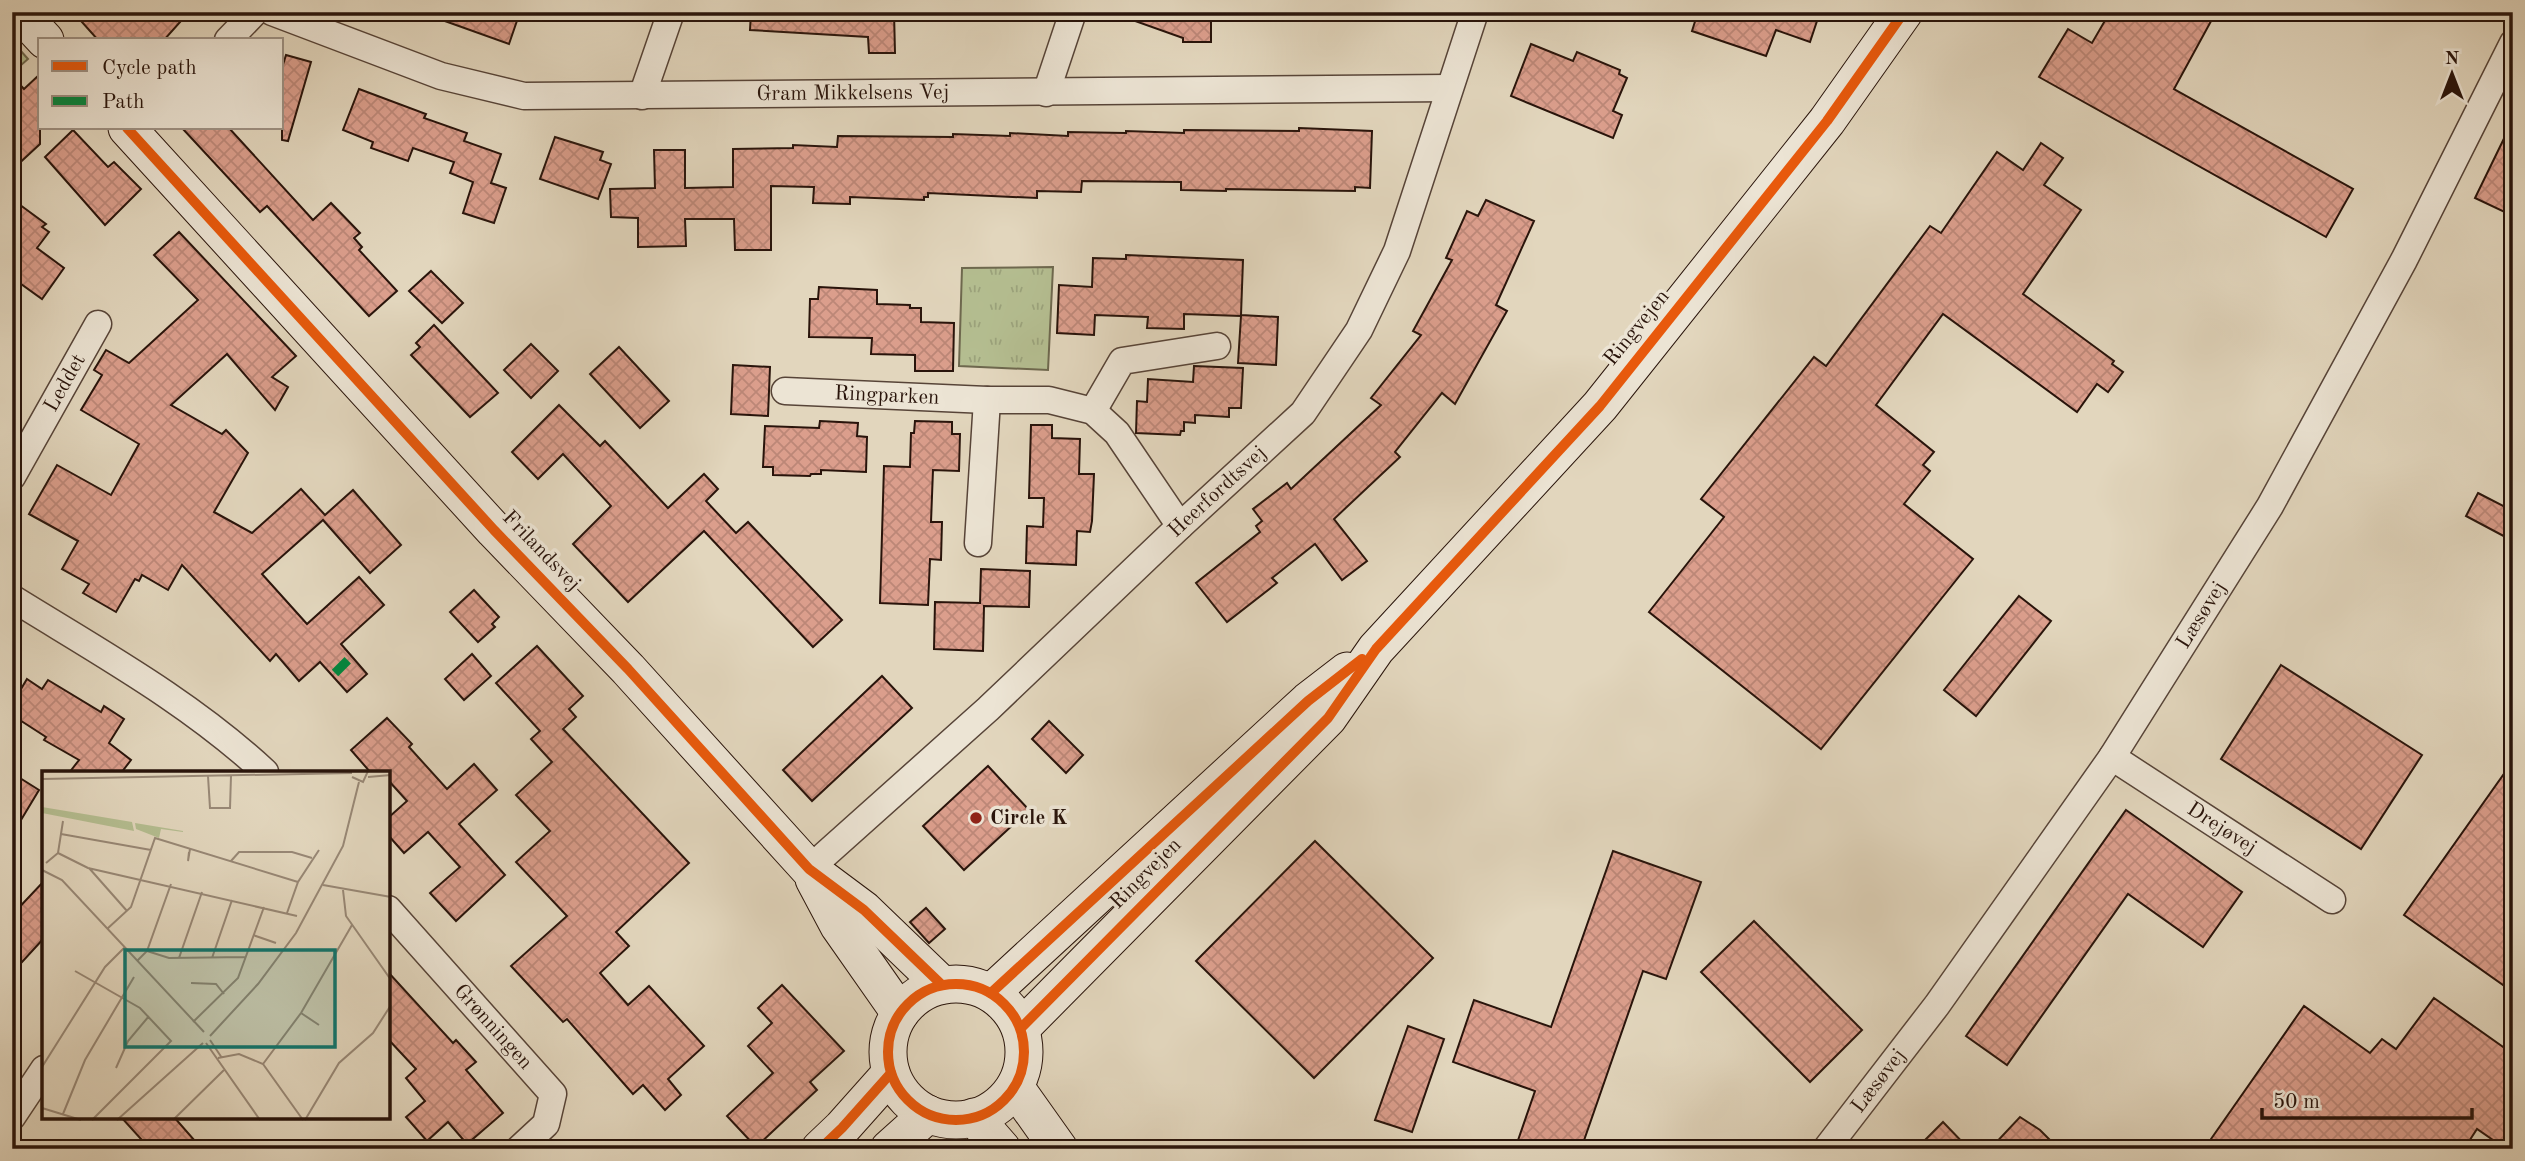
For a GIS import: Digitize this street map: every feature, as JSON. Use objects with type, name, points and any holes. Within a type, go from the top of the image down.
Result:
[{"type":"main road","points":[[19,12],[43,38]]},
{"type":"main road","name":"Ringvejen","points":[[1021,1028],[1328,718],[1376,649],[1600,406],[1827,121],[1904,12]]},
{"type":"main road","name":"Frilandsvej","points":[[135,130],[485,520],[628,669],[809,869],[864,910],[942,985]]},
{"type":"main road","name":"Ringvejen","points":[[991,993],[1308,701],[1376,649]]},
{"type":"main road","name":"Frilandsvej","points":[[809,869],[839,926],[900,1013]]},
{"type":"main road","points":[[942,985],[975,986],[991,993],[1013,1014],[1021,1028],[1025,1048],[1023,1068],[1015,1087],[990,1111],[974,1117],[943,1119],[928,1114],[900,1090],[891,1073],[888,1052],[891,1032],[900,1013],[926,990],[942,985]]},
{"type":"main road","points":[[820,1149],[891,1073]]},
{"type":"main road","points":[[1015,1087],[1059,1149]]},
{"type":"main road","points":[[889,1149],[928,1114]]},
{"type":"main road","points":[[974,1117],[1002,1149]]},
{"type":"street","points":[[230,38],[255,12]]},
{"type":"street","name":"Gram Mikkelsens Vej","points":[[272,12],[442,76],[524,96],[1449,88]]},
{"type":"street","points":[[642,96],[671,12]]},
{"type":"street","points":[[1046,93],[1073,12]]},
{"type":"street","name":"Heerfordtsvej","points":[[809,869],[988,709],[1303,413],[1359,330],[1396,251],[1475,12]]},
{"type":"street","name":"Læsøvej","points":[[1826,1149],[1937,1006],[2112,757],[2270,506],[2404,260],[2513,43]]},
{"type":"street","name":"Leddet","points":[[12,477],[98,324]]},
{"type":"street","points":[[1093,411],[1122,361],[1217,346]]},
{"type":"street","name":"Ringparken","points":[[785,391],[987,400],[1049,400],[1093,411],[1117,433],[1180,526]]},
{"type":"street","points":[[978,543],[987,400]]},
{"type":"street","points":[[12,598],[175,700],[245,753],[264,771]]},
{"type":"street","name":"Drejøvej","points":[[2112,757],[2332,900]]},
{"type":"street","name":"Grønningen","points":[[390,910],[553,1094],[545,1124],[519,1149]]},
{"type":"street","points":[[12,1117],[42,1072]]},
{"type":"green space","points":[[12,41],[28,59],[12,73]]},
{"type":"green space","points":[[1053,267],[1048,370],[959,366],[962,268]]},
{"type":"building","points":[[73,12],[189,12],[166,38],[96,38]]},
{"type":"building","points":[[428,12],[520,12],[509,44],[428,15]]},
{"type":"building","points":[[751,12],[894,12],[895,53],[869,53],[868,37],[750,30]]},
{"type":"building","points":[[1119,12],[1211,12],[1211,42],[1183,42],[1183,38],[1118,15]]},
{"type":"building","points":[[1698,12],[1820,12],[1810,42],[1776,30],[1766,56],[1692,31]]},
{"type":"building","points":[[2110,12],[2216,12],[2174,89],[2353,189],[2326,237],[2039,77],[2068,29],[2092,43]]},
{"type":"building","points":[[1531,44],[1573,61],[1577,52],[1620,70],[1619,74],[1627,78],[1613,111],[1622,115],[1613,138],[1511,96]]},
{"type":"building","points":[[286,55],[311,62],[288,141],[282,140]]},
{"type":"building","points":[[12,76],[24,89],[38,76],[40,144],[12,170]]},
{"type":"building","points":[[359,89],[426,114],[424,118],[467,133],[464,141],[501,154],[491,183],[506,188],[494,223],[463,213],[473,182],[450,173],[454,162],[413,148],[408,161],[371,148],[373,142],[343,130]]},
{"type":"building","points":[[2513,120],[2513,216],[2475,198]]},
{"type":"building","points":[[1299,128],[1372,131],[1370,188],[1355,187],[1355,191],[1181,190],[1181,182],[1082,181],[1081,192],[1037,191],[1037,198],[928,193],[924,200],[850,197],[850,204],[813,203],[814,187],[771,186],[771,250],[735,250],[734,219],[685,219],[686,246],[638,247],[638,218],[611,217],[610,189],[655,188],[654,150],[685,150],[685,188],[733,187],[733,149],[793,148],[793,145],[837,147],[838,136],[953,137],[953,134],[1010,136],[1010,133],[1068,136],[1068,132],[1184,133],[1184,130],[1299,131]]},
{"type":"building","points":[[73,130],[108,167],[114,162],[141,189],[105,225],[45,157]]},
{"type":"building","points":[[184,130],[231,130],[313,220],[331,203],[360,233],[354,238],[362,247],[359,250],[397,291],[369,316],[267,206],[260,212]]},
{"type":"building","points":[[555,137],[603,152],[600,160],[611,164],[598,199],[540,179]]},
{"type":"building","points":[[2041,143],[2063,158],[2044,185],[2081,210],[2023,294],[2114,361],[2112,364],[2123,372],[2108,392],[2097,384],[2077,412],[1943,314],[1876,405],[1934,452],[1923,465],[1930,471],[1904,504],[1973,559],[1821,749],[1649,612],[1724,517],[1701,499],[1814,357],[1826,366],[1930,226],[1941,233],[1997,152],[2023,170]]},
{"type":"building","points":[[12,199],[46,224],[42,227],[49,232],[37,248],[64,268],[42,299],[14,279],[12,282]]},
{"type":"building","points":[[1486,200],[1534,221],[1496,305],[1507,311],[1455,404],[1442,393],[1395,452],[1400,457],[1334,519],[1367,561],[1342,580],[1315,544],[1272,578],[1277,583],[1227,622],[1196,583],[1260,532],[1256,526],[1262,521],[1253,509],[1287,483],[1291,489],[1381,405],[1371,398],[1421,335],[1413,331],[1452,260],[1446,258],[1467,211],[1478,216]]},
{"type":"building","points":[[179,232],[296,356],[272,377],[288,387],[275,410],[227,354],[171,405],[222,434],[226,430],[248,453],[214,512],[252,533],[301,489],[325,515],[353,490],[401,545],[370,573],[323,520],[262,574],[307,624],[359,577],[384,605],[341,644],[367,674],[347,692],[320,662],[299,681],[276,654],[270,661],[182,565],[168,590],[142,575],[139,581],[135,579],[116,612],[83,593],[89,584],[62,569],[78,541],[29,514],[57,465],[111,495],[139,444],[81,410],[102,375],[94,370],[106,350],[129,363],[198,300],[154,255]]},
{"type":"building","points":[[1126,255],[1243,260],[1241,315],[1278,317],[1276,365],[1238,363],[1241,316],[1184,314],[1184,329],[1147,328],[1148,317],[1095,315],[1094,335],[1057,333],[1059,285],[1092,287],[1093,258],[1126,259]]},
{"type":"building","points":[[431,271],[463,303],[442,323],[409,291]]},
{"type":"building","points":[[819,287],[877,290],[877,304],[921,308],[921,322],[954,323],[953,371],[915,371],[915,355],[871,354],[872,338],[809,337],[810,299],[818,299]]},
{"type":"building","points":[[434,325],[498,393],[470,417],[411,355],[420,347],[416,343]]},
{"type":"building","points":[[531,344],[558,371],[531,398],[504,370]]},
{"type":"building","points":[[619,347],[669,401],[640,428],[590,374]]},
{"type":"building","points":[[733,365],[770,367],[768,416],[731,414]]},
{"type":"building","points":[[1194,366],[1243,368],[1241,408],[1229,408],[1229,417],[1195,415],[1195,423],[1184,422],[1184,431],[1181,431],[1180,435],[1136,433],[1137,401],[1147,402],[1148,379],[1193,382]]},
{"type":"building","points":[[559,405],[600,446],[605,441],[668,508],[704,474],[718,489],[706,501],[736,533],[748,522],[842,620],[813,647],[704,531],[628,602],[573,544],[611,506],[563,454],[538,479],[512,452]]},
{"type":"building","points":[[820,421],[858,423],[857,436],[867,437],[866,472],[821,470],[821,474],[810,476],[773,475],[773,467],[763,467],[765,426],[819,428]]},
{"type":"building","points":[[915,421],[952,422],[952,434],[960,434],[959,471],[933,470],[931,522],[942,522],[941,560],[930,559],[928,605],[880,603],[884,466],[910,467],[911,433],[914,433]]},
{"type":"building","points":[[1031,425],[1052,425],[1052,438],[1080,439],[1079,474],[1094,474],[1090,532],[1077,531],[1076,565],[1026,563],[1027,526],[1043,527],[1044,498],[1029,498]]},
{"type":"building","points":[[2478,493],[2513,511],[2513,541],[2466,516]]},
{"type":"building","points":[[981,569],[1030,571],[1029,607],[984,606],[983,651],[934,649],[935,602],[980,603]]},
{"type":"building","points":[[474,590],[499,617],[492,624],[495,627],[478,642],[450,612]]},
{"type":"building","points":[[2019,596],[2051,621],[1976,716],[1944,690]]},
{"type":"building","points":[[537,646],[583,696],[569,709],[576,717],[563,729],[689,863],[616,932],[629,946],[600,973],[628,1005],[649,986],[704,1046],[668,1079],[681,1095],[665,1110],[643,1085],[633,1094],[567,1019],[563,1022],[511,966],[567,916],[516,862],[550,831],[516,795],[552,762],[531,739],[540,731],[496,683]]},
{"type":"building","points":[[472,654],[491,676],[464,700],[445,679]]},
{"type":"building","points":[[2281,665],[2422,755],[2361,849],[2221,759]]},
{"type":"building","points":[[882,676],[912,708],[812,801],[783,770]]},
{"type":"building","points":[[27,679],[42,689],[48,680],[101,712],[104,706],[124,719],[109,743],[131,760],[123,771],[71,771],[79,760],[44,740],[46,737],[12,715],[12,704]]},
{"type":"building","points":[[387,718],[412,744],[409,747],[447,789],[474,764],[497,790],[459,824],[505,875],[456,921],[430,893],[460,867],[428,832],[404,853],[390,837],[390,816],[407,801],[390,782],[390,771],[369,771],[351,750]]},
{"type":"building","points":[[1049,721],[1083,755],[1066,773],[1032,739]]},
{"type":"building","points":[[2513,761],[2513,992],[2404,915]]},
{"type":"building","name":"Circle K","points":[[988,766],[1029,810],[964,870],[923,826]]},
{"type":"building","points":[[12,773],[39,790],[12,835]]},
{"type":"building","points":[[2126,810],[2242,892],[2203,947],[2128,894],[2007,1065],[1966,1036]]},
{"type":"building","points":[[1315,841],[1433,958],[1314,1078],[1196,961]]},
{"type":"building","points":[[1613,851],[1701,882],[1666,979],[1643,971],[1581,1149],[1515,1149],[1535,1091],[1453,1062],[1474,1000],[1551,1027]]},
{"type":"building","points":[[42,883],[42,940],[12,973],[12,915]]},
{"type":"building","points":[[926,908],[945,929],[929,943],[910,922]]},
{"type":"building","points":[[1754,921],[1862,1030],[1810,1082],[1701,972]]},
{"type":"building","points":[[390,974],[453,1043],[456,1040],[476,1062],[466,1070],[503,1113],[467,1144],[448,1122],[427,1141],[406,1117],[425,1101],[406,1078],[416,1069],[390,1041]]},
{"type":"building","points":[[782,985],[844,1051],[810,1082],[817,1090],[756,1147],[727,1116],[773,1073],[748,1046],[772,1023],[758,1008]]},
{"type":"building","points":[[2434,998],[2513,1054],[2513,1149],[2506,1149],[2477,1129],[2464,1149],[2224,1149],[2211,1139],[2304,1006],[2370,1053],[2382,1039],[2396,1049]]},
{"type":"building","points":[[1408,1026],[1444,1039],[1412,1132],[1375,1120]]},
{"type":"building","points":[[2020,1117],[2040,1130],[2059,1149],[1990,1149]]},
{"type":"building","points":[[123,1119],[176,1119],[202,1149],[150,1149]]},
{"type":"building","points":[[1943,1122],[1969,1149],[1916,1149]]},
{"type":"marked path","points":[[335,673],[354,654]]},
{"type":"cycle path","points":[[1021,1028],[1328,718],[1376,649],[1600,406],[1827,121],[1904,12]]},
{"type":"cycle path","points":[[129,130],[494,530],[628,669],[809,869],[864,910],[942,985]]},
{"type":"cycle path","points":[[991,993],[1308,701],[1362,659]]},
{"type":"cycle path","points":[[956,984],[982,989],[1004,1004],[1019,1026],[1024,1052],[1019,1078],[1004,1100],[982,1115],[956,1120],[930,1115],[908,1100],[893,1078],[888,1052],[893,1026],[908,1004],[930,989],[956,984]]},
{"type":"cycle path","points":[[820,1149],[891,1073]]},
{"type":"place","name":"Circle K","points":[[976,818]]}]
